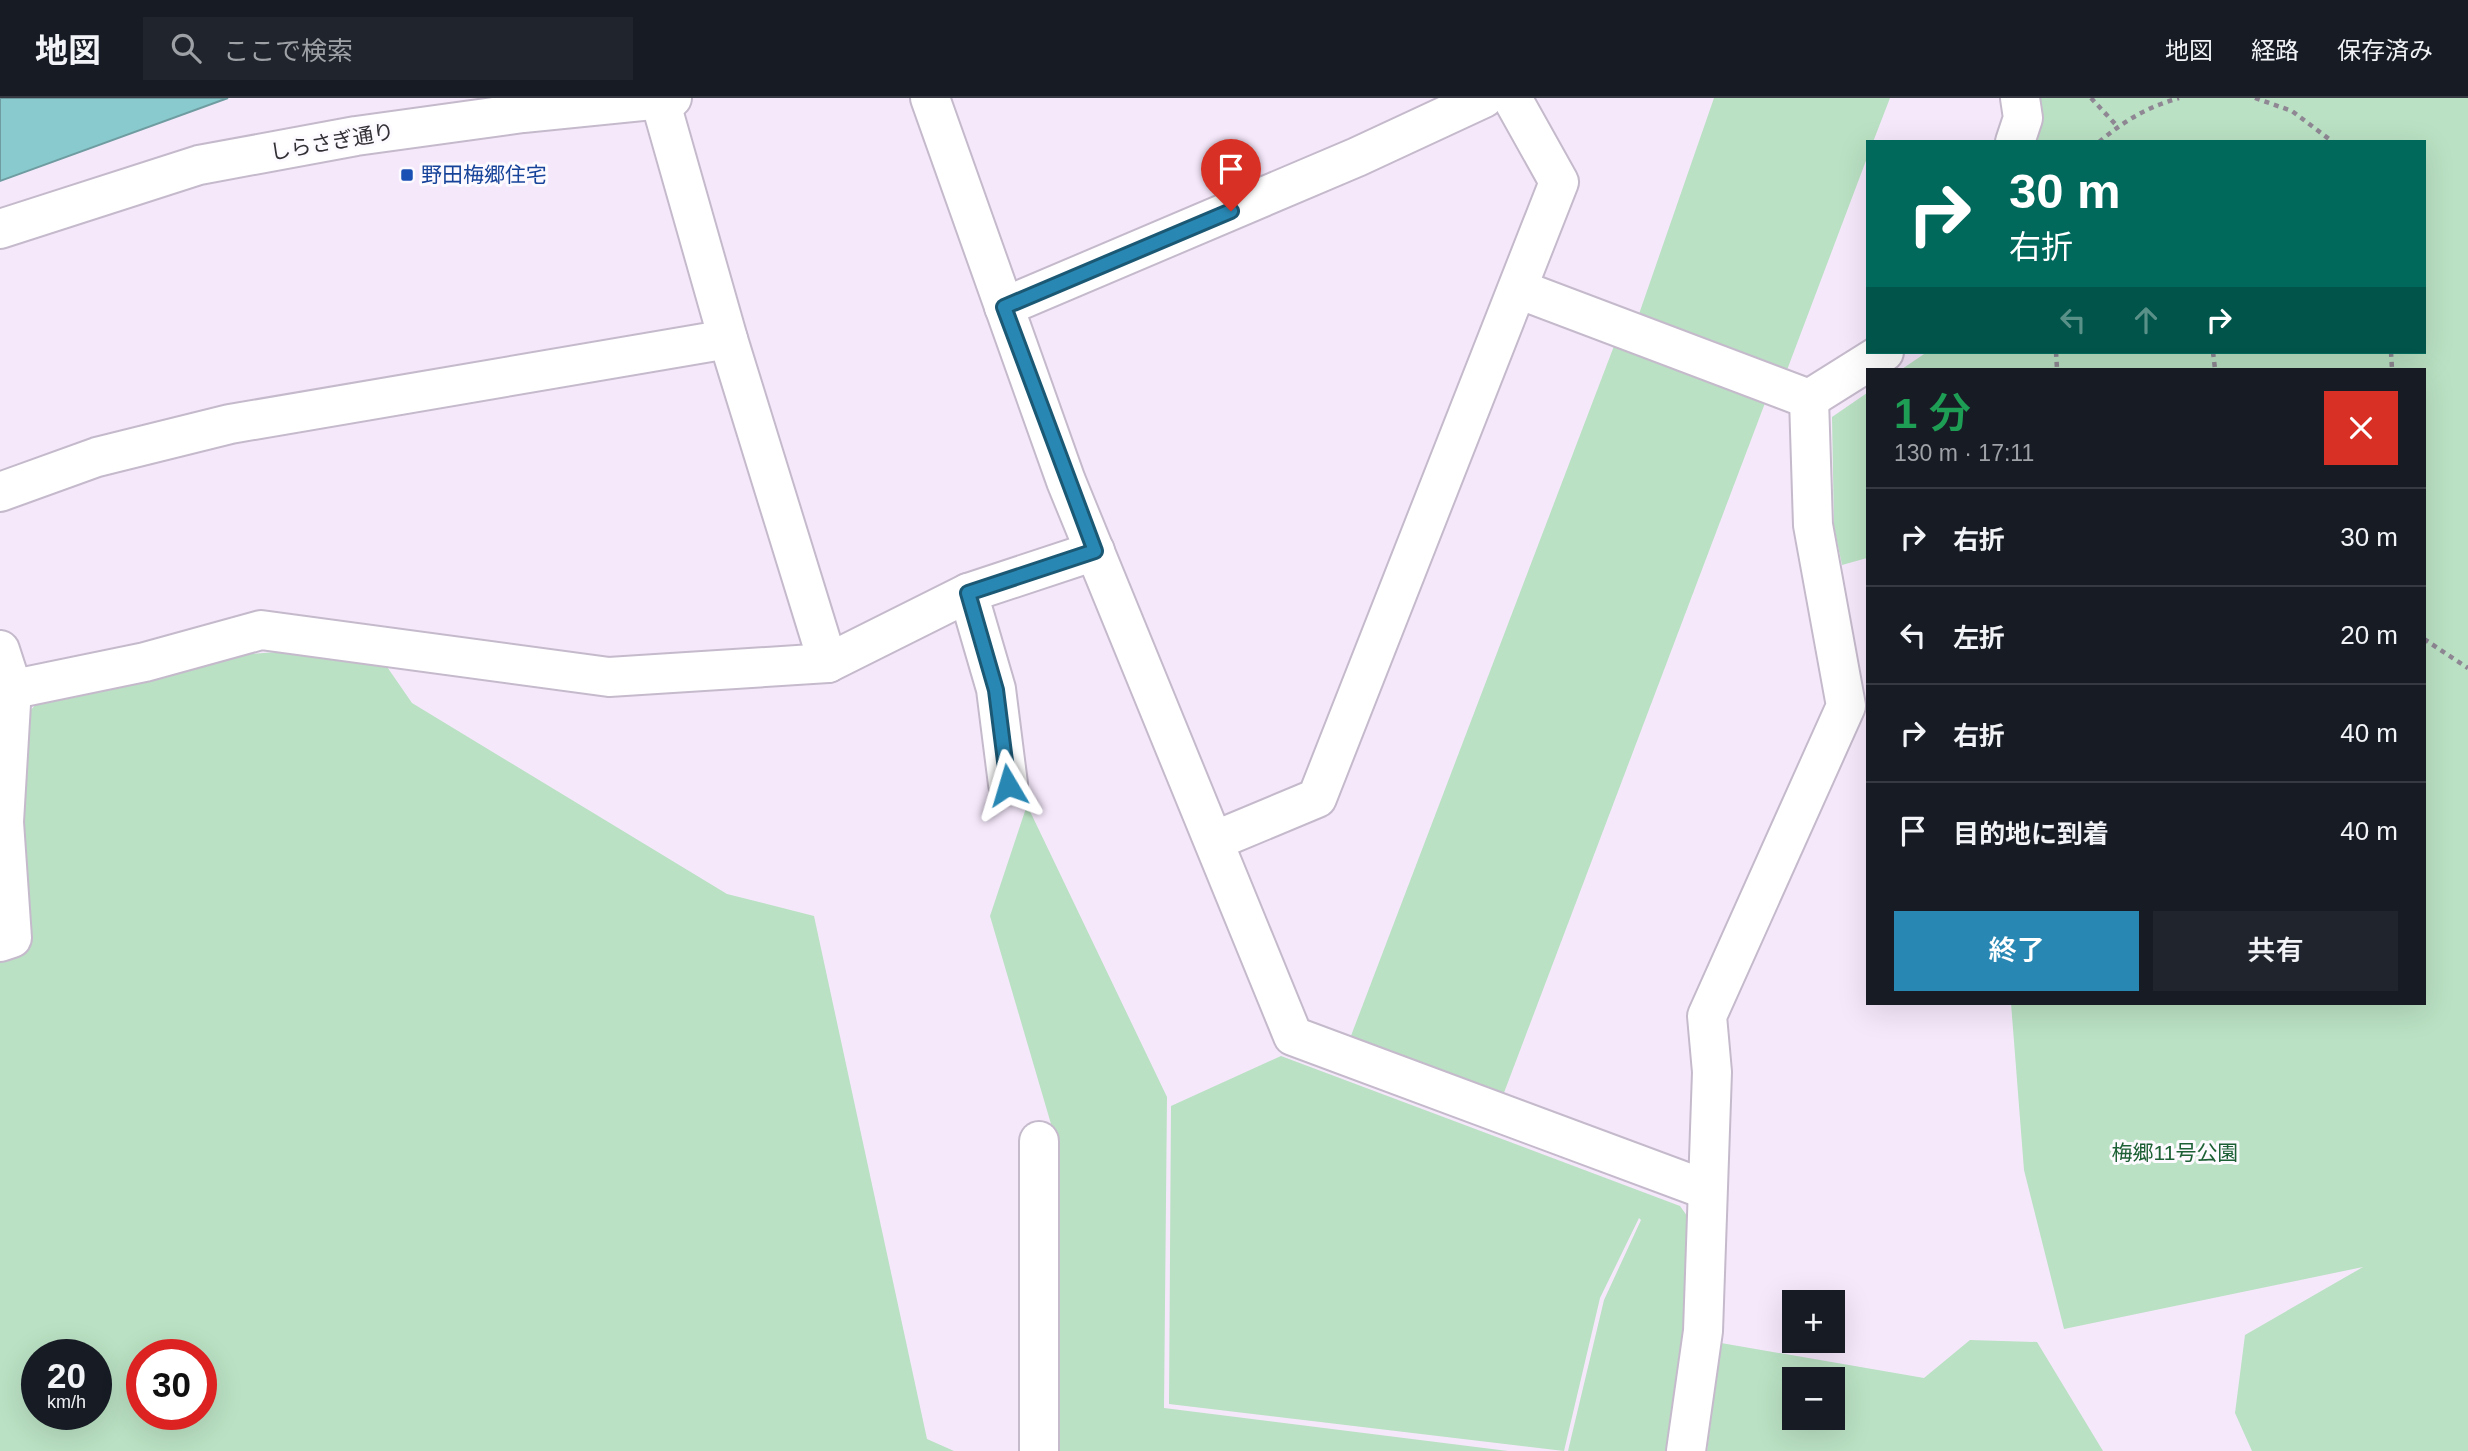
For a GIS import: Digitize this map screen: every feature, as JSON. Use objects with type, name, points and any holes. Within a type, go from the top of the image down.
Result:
[{"type":"street","points":[[930,98],[1095,551],[1293,1036],[1707,1190]]},
{"type":"street","points":[[1004,307],[1357,157],[1484,98]]},
{"type":"street","points":[[1213,841],[1317,798],[1559,182],[1512,98]]},
{"type":"street","points":[[2016,140],[2023,118],[2020,98]]},
{"type":"street","points":[[666,99],[728,340],[828,663]]},
{"type":"street","name":"しらさぎ通り","points":[[0,229],[198,165],[406,129],[666,99]]},
{"type":"street","points":[[1518,289],[1809,399]]},
{"type":"street","points":[[0,492],[97,457],[230,424],[728,340]]},
{"type":"street","points":[[1809,399],[1881,354]]},
{"type":"street","points":[[1686,1451],[1703,1331],[1712,1072],[1707,1016],[1846,706],[1813,525],[1809,399]]},
{"type":"street","points":[[6,690],[145,662],[261,630],[609,677],[828,663],[968,593],[1095,551]]},
{"type":"street","points":[[968,593],[996,690],[1008,785]]},
{"type":"street","points":[[0,650],[6,690],[4,822],[12,938],[0,942]]},
{"type":"street","points":[[1039,1451],[1040,1140]]},
{"type":"path","points":[[2091,98],[2118,127]]},
{"type":"path","points":[[2102,140],[2157,104],[2179,98]]},
{"type":"path","points":[[2255,98],[2292,111],[2330,140]]},
{"type":"path","points":[[2426,640],[2468,668]]},
{"type":"green space","points":[[1714,98],[1890,98],[1874,140],[1866,140],[1866,161],[1787,370],[1639,314]]},
{"type":"green space","name":"梅郷11号公園","points":[[2040,98],[2468,98],[2468,1451],[2252,1451],[2235,1413],[2245,1335],[2363,1267],[2064,1329],[2024,1170],[2011,1005],[2426,1005],[2426,368],[1903,368],[1924,354],[2426,354],[2426,140],[2037,140],[2043,120]]},
{"type":"green space","points":[[1614,346],[1765,403],[1502,1098],[1349,1041]]},
{"type":"green space","points":[[1866,394],[1866,558],[1842,565],[1834,527],[1832,417]]},
{"type":"green space","points":[[289,651],[383,661],[412,703],[727,894],[814,916],[927,1439],[954,1451],[0,1451],[0,960],[18,764],[30,711],[43,696],[226,656]]},
{"type":"green space","points":[[1027,805],[1167,1097],[1164,1408],[1508,1451],[1055,1451],[1056,1141],[990,916]]},
{"type":"green space","points":[[1281,1056],[1680,1206],[1690,1220],[1685,1320],[1668,1451],[1568,1451],[1604,1300],[1641,1220],[1639,1218],[1600,1298],[1564,1451],[1169,1404],[1171,1106]]},
{"type":"green space","points":[[1970,1340],[2037,1342],[2103,1451],[1707,1451],[1721,1343],[1924,1378]]},
{"type":"shaded area","points":[[0,98],[228,98],[0,181]]},
{"type":"place","name":"野田梅郷住宅","points":[[407,175]]},
{"type":"route","points":[[1008,785],[996,690],[968,593],[1095,551],[1066,481],[1004,307],[1231,211]]}]
